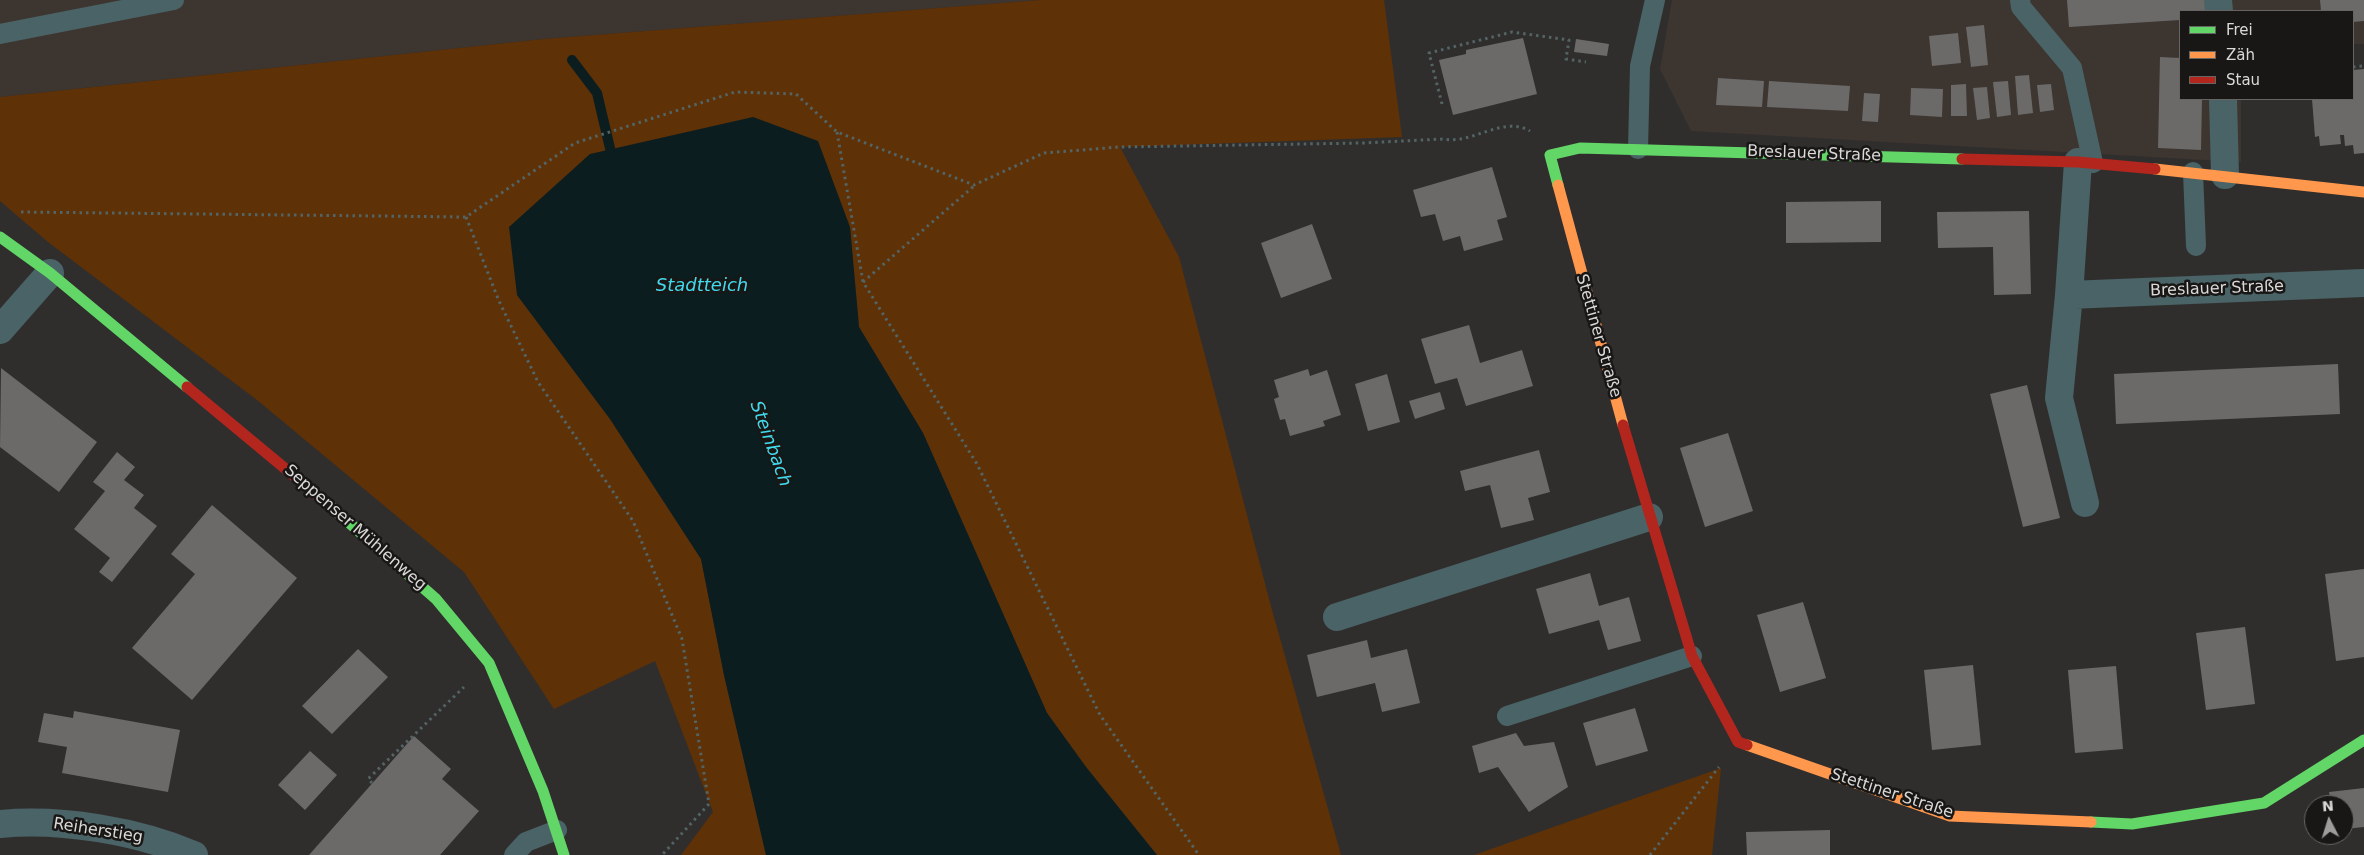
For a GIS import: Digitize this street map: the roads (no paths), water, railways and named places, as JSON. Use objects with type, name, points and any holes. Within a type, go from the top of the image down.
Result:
[{"type":"street","points":[[2222,100],[2225,175]]},
{"type":"street","name":"Breslauer Straße","points":[[1550,155],[1580,148],[2086,163],[2225,175],[2364,192]]},
{"type":"street","name":"Stettiner Straße","points":[[1550,155],[1580,271],[1649,517],[1692,656],[1738,742],[1950,816],[2132,824],[2264,803],[2364,740]]},
{"type":"street","points":[[2085,503],[2059,398],[2069,294],[2086,163]]},
{"type":"street","name":"Seppenser Mühlenweg","points":[[0,237],[50,273],[330,506],[436,599],[489,663],[530,758],[557,830],[564,855]]},
{"type":"street","points":[[0,330],[50,273]]},
{"type":"street","name":"Breslauer Straße","points":[[2069,294],[2364,283]]},
{"type":"street","points":[[1337,617],[1649,517]]},
{"type":"street","name":"Reiherstieg","points":[[0,824],[32,821],[139,835],[194,855]]},
{"type":"lane","points":[[0,34],[174,0]]},
{"type":"lane","points":[[1638,149],[1640,66],[1655,0]]},
{"type":"lane","points":[[2020,0],[2021,6],[2072,68],[2086,163]]},
{"type":"lane","points":[[2194,172],[2196,246]]},
{"type":"lane","points":[[1507,716],[1692,656]]},
{"type":"lane","points":[[514,855],[526,842],[557,830]]},
{"type":"water","name":"Stadtteich","points":[[753,117],[818,141],[850,227],[859,327],[923,433],[1047,713],[1086,767],[1157,855],[766,855],[724,675],[701,559],[610,419],[517,295],[509,227],[590,154]]},
{"type":"waterway","name":"Steinbach","points":[[572,60],[597,93],[613,161]]}]
